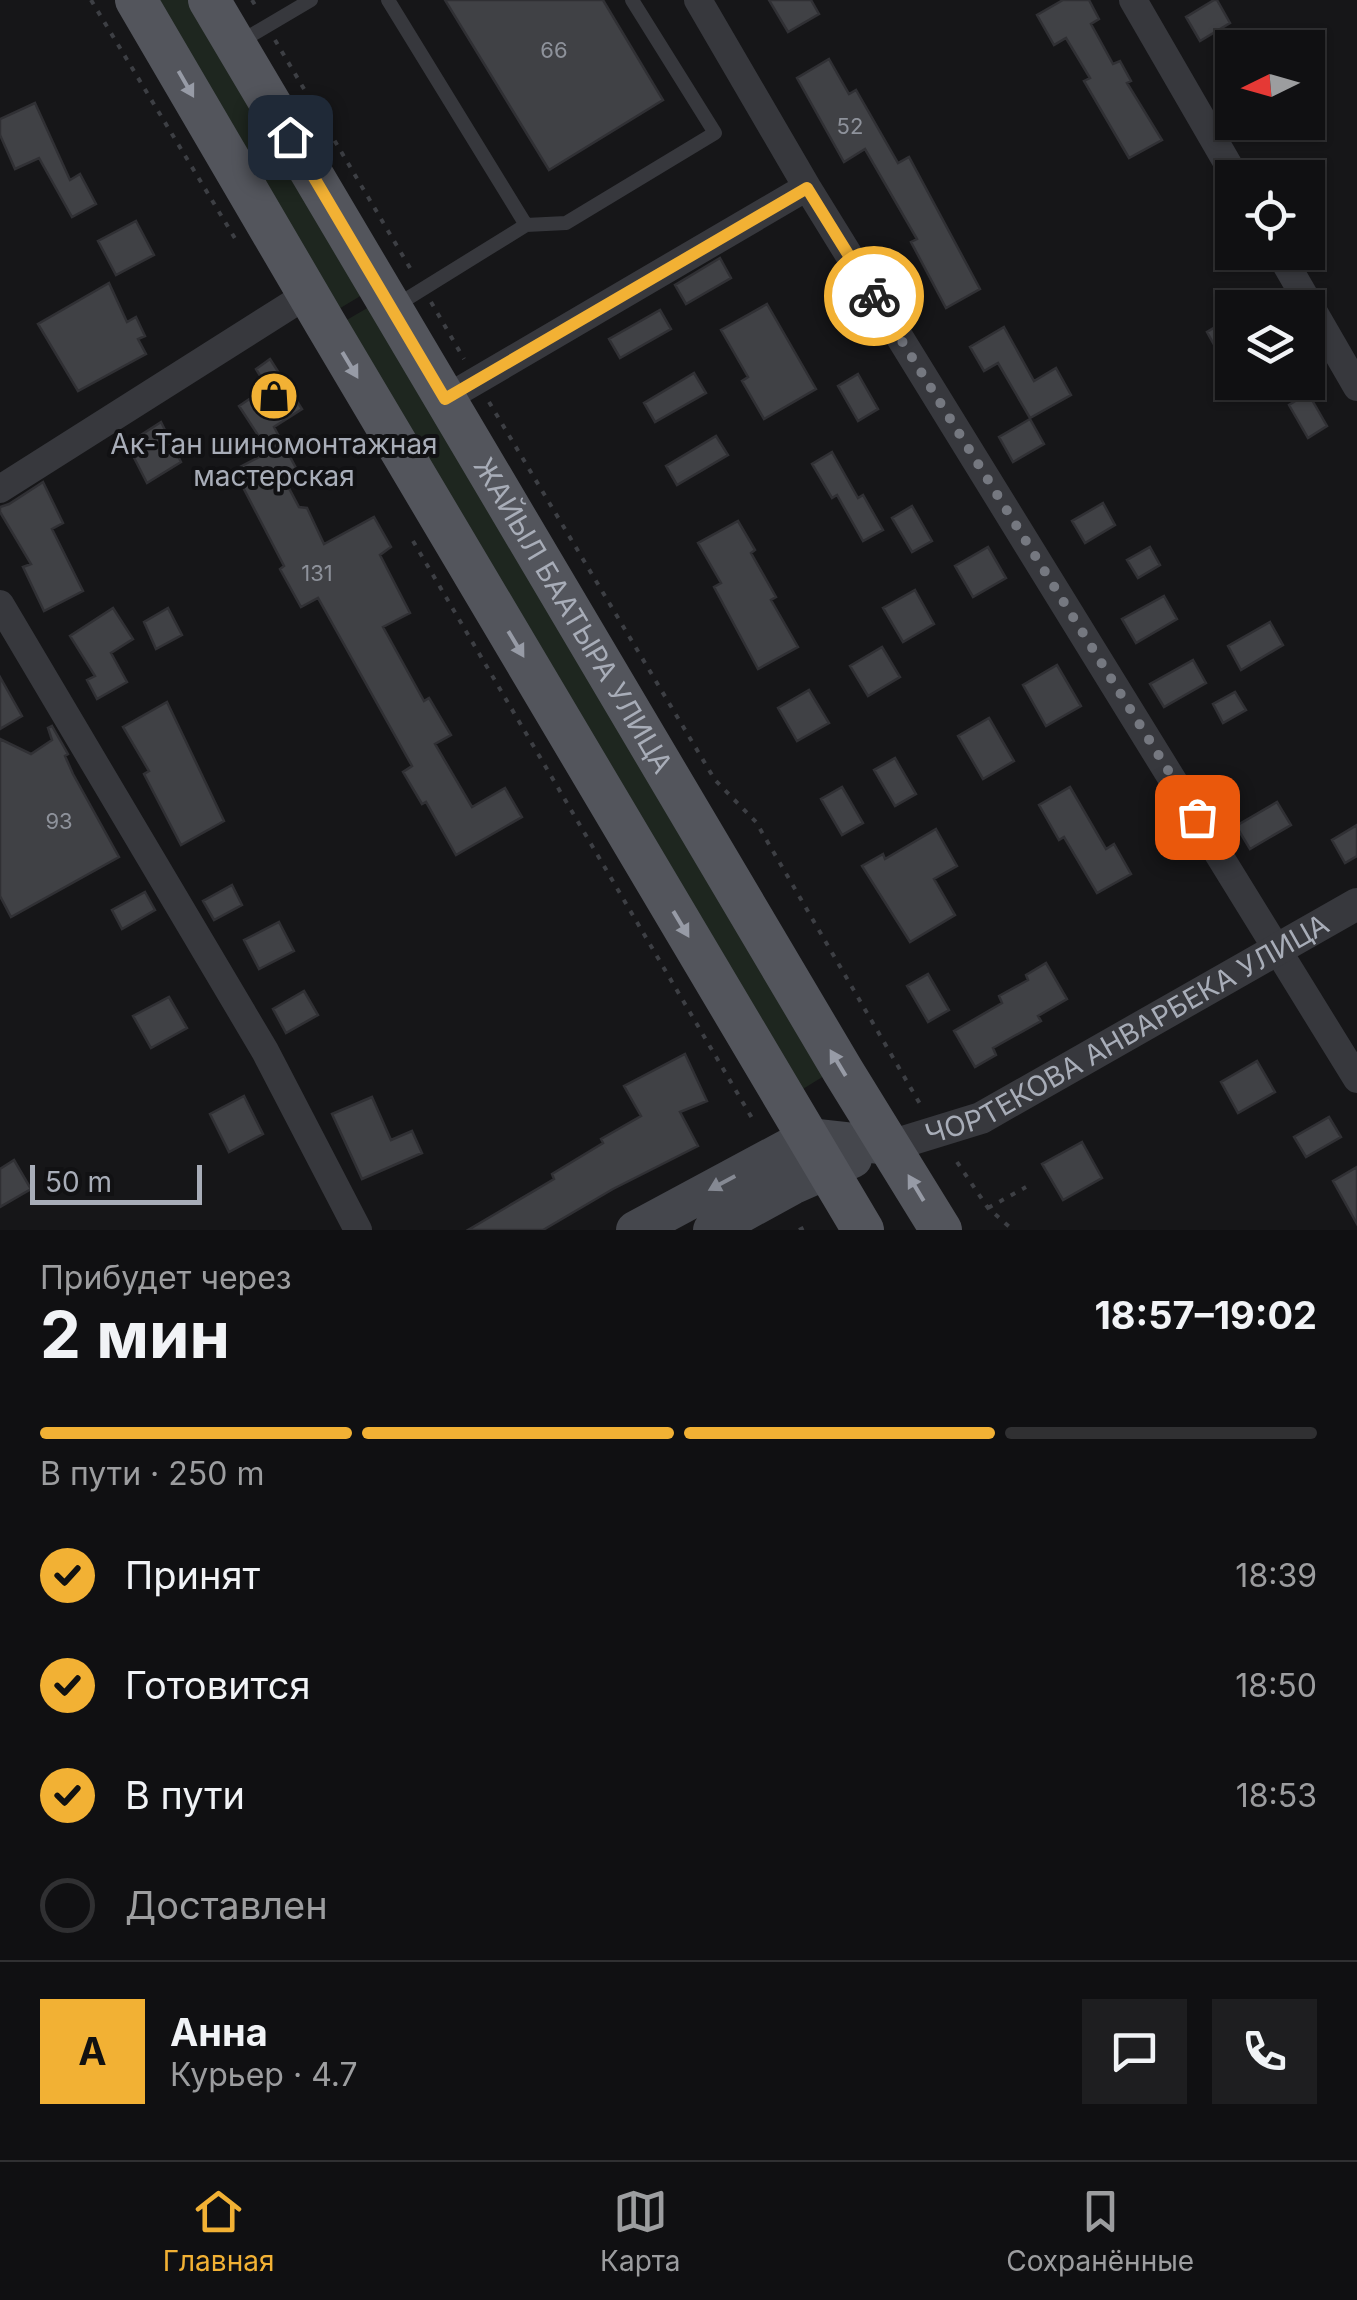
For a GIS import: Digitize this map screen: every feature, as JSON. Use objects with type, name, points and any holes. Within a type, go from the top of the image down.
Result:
[{"type":"main road","points":[[136,0],[862,1230]]},
{"type":"main road","name":"ЖАЙЫЛ БААТЫРА УЛИЦА","points":[[209,0],[251,36],[408,298],[890,1146],[942,1230]]},
{"type":"main road","points":[[635,1230],[817,1153],[890,1146]]},
{"type":"main road","points":[[712,1230],[792,1186],[817,1153]]},
{"type":"street","points":[[698,0],[807,188],[1357,1079]]},
{"type":"street","points":[[1133,0],[1226,160]]},
{"type":"street","points":[[461,390],[807,188]]},
{"type":"street","points":[[1289,270],[1357,387]]},
{"type":"street","points":[[0,489],[308,294]]},
{"type":"street","points":[[0,604],[265,1051],[358,1230]]},
{"type":"street","name":"ЧОРТЕКОВА АНВАРБЕКА УЛИЦА","points":[[890,1146],[980,1118],[1357,904]]},
{"type":"lane","points":[[251,36],[311,0]]},
{"type":"lane","points":[[388,0],[526,224]]},
{"type":"lane","points":[[408,298],[526,224],[566,223],[715,133],[632,0]]},
{"type":"path","points":[[91,0],[240,246]]},
{"type":"path","points":[[252,0],[251,36],[461,390],[715,780],[756,822],[920,1104]]},
{"type":"path","points":[[405,526],[752,1118]]},
{"type":"path","points":[[957,1162],[988,1208],[1012,1230]]},
{"type":"path","points":[[988,1208],[1026,1187]]},
{"type":"path","points":[[799,1230],[807,1226]]},
{"type":"shaded area","points":[[155,0],[190,0],[362,295],[337,310]]},
{"type":"shaded area","points":[[369,307],[824,1076],[798,1092],[345,321]]},
{"type":"building","points":[[445,0],[603,0],[663,100],[549,170]]},
{"type":"building","points":[[769,0],[811,0],[819,14],[788,32]]},
{"type":"building","points":[[1063,0],[1089,0],[1099,19],[1091,24],[1113,64],[1120,61],[1131,81],[1127,83],[1162,140],[1129,158],[1084,81],[1090,78],[1066,38],[1054,45],[1037,15]]},
{"type":"building","points":[[1217,0],[1230,23],[1200,41],[1186,17]]},
{"type":"building","points":[[829,59],[849,94],[856,90],[898,163],[909,157],[980,289],[946,308],[911,242],[917,239],[865,149],[844,162],[797,78]]},
{"type":"building","points":[[35,103],[70,180],[80,174],[96,204],[72,217],[39,158],[15,169],[0,135],[0,119]]},
{"type":"building","points":[[136,221],[154,255],[116,275],[98,241]]},
{"type":"building","points":[[720,258],[731,278],[686,304],[675,285]]},
{"type":"building","points":[[109,283],[127,322],[136,317],[145,336],[138,339],[146,354],[78,391],[38,324]]},
{"type":"building","points":[[767,304],[816,389],[764,419],[742,381],[748,377],[721,330]]},
{"type":"building","points":[[660,310],[671,329],[620,358],[609,339]]},
{"type":"building","points":[[1004,327],[1034,381],[1056,368],[1071,395],[1030,418],[998,363],[984,371],[970,347]]},
{"type":"building","points":[[1215,327],[1215,346],[1207,332]]},
{"type":"building","points":[[270,359],[302,409],[274,427],[296,468],[282,475],[299,507],[307,508],[324,544],[374,517],[391,547],[380,555],[410,613],[383,627],[424,701],[429,698],[451,735],[435,744],[472,807],[505,788],[522,817],[456,855],[426,802],[422,804],[403,772],[412,766],[318,598],[301,607],[234,470],[269,452],[239,406],[267,387],[256,369]]},
{"type":"building","points":[[694,373],[706,393],[655,422],[644,403]]},
{"type":"building","points":[[858,374],[878,409],[858,421],[838,386]]},
{"type":"building","points":[[1297,400],[1312,400],[1327,426],[1308,438],[1289,405]]},
{"type":"building","points":[[1030,419],[1044,444],[1013,462],[999,437]]},
{"type":"building","points":[[161,422],[181,462],[147,483],[127,444]]},
{"type":"building","points":[[716,436],[728,455],[677,485],[666,466]]},
{"type":"building","points":[[832,452],[858,498],[863,495],[883,530],[863,541],[837,495],[832,498],[812,464]]},
{"type":"building","points":[[43,482],[63,523],[52,529],[83,591],[44,611],[23,567],[31,564],[0,512],[0,507]]},
{"type":"building","points":[[1103,503],[1115,525],[1085,543],[1072,521]]},
{"type":"building","points":[[912,506],[932,541],[912,552],[892,518]]},
{"type":"building","points":[[738,521],[776,597],[771,600],[798,647],[758,669],[714,587],[721,583],[698,543]]},
{"type":"building","points":[[988,547],[1006,578],[973,597],[955,566]]},
{"type":"building","points":[[1150,547],[1160,565],[1138,578],[1127,560]]},
{"type":"building","points":[[915,590],[934,624],[903,642],[883,608]]},
{"type":"building","points":[[1164,596],[1177,619],[1136,643],[1122,619]]},
{"type":"building","points":[[113,608],[133,639],[111,653],[127,682],[97,699],[87,680],[95,676],[70,636]]},
{"type":"building","points":[[168,608],[182,635],[156,649],[144,622]]},
{"type":"building","points":[[1270,622],[1283,645],[1241,670],[1228,646]]},
{"type":"building","points":[[882,647],[900,677],[868,696],[850,666]]},
{"type":"building","points":[[1193,660],[1206,683],[1164,707],[1150,684]]},
{"type":"building","points":[[1057,665],[1081,706],[1046,726],[1023,685]]},
{"type":"building","points":[[0,677],[22,716],[0,729]]},
{"type":"building","points":[[809,690],[829,723],[797,741],[778,708]]},
{"type":"building","points":[[1235,692],[1246,710],[1223,723],[1213,704]]},
{"type":"building","points":[[167,702],[224,821],[181,845],[144,774],[149,771],[123,727]]},
{"type":"building","points":[[989,718],[1014,761],[983,779],[958,736]]},
{"type":"building","points":[[52,726],[68,754],[65,756],[73,774],[119,857],[11,917],[0,896],[0,739],[31,754],[52,740],[48,728]]},
{"type":"building","points":[[895,758],[916,794],[895,806],[874,770]]},
{"type":"building","points":[[842,787],[863,823],[842,835],[821,799]]},
{"type":"building","points":[[1070,787],[1106,849],[1114,844],[1131,874],[1097,893],[1064,837],[1059,840],[1039,805]]},
{"type":"building","points":[[1277,802],[1291,825],[1250,849],[1236,826]]},
{"type":"building","points":[[1357,825],[1357,856],[1345,863],[1332,840]]},
{"type":"building","points":[[936,829],[957,866],[934,879],[955,915],[910,942],[862,866],[883,854],[885,859]]},
{"type":"building","points":[[232,885],[242,905],[214,920],[203,901]]},
{"type":"building","points":[[145,892],[155,910],[122,929],[112,910]]},
{"type":"building","points":[[279,922],[294,951],[259,969],[244,940]]},
{"type":"building","points":[[1046,963],[1067,999],[1038,1016],[1041,1021],[993,1048],[996,1055],[975,1067],[954,1031],[1002,1003],[999,996],[1028,980],[1026,975]]},
{"type":"building","points":[[928,974],[949,1010],[928,1022],[907,986]]},
{"type":"building","points":[[304,991],[318,1015],[286,1033],[273,1009]]},
{"type":"building","points":[[169,997],[187,1028],[151,1048],[133,1016]]},
{"type":"building","points":[[685,1054],[707,1101],[680,1112],[698,1146],[543,1230],[468,1230],[554,1179],[552,1174],[641,1116],[624,1086]]},
{"type":"building","points":[[1257,1061],[1275,1092],[1238,1113],[1221,1082]]},
{"type":"building","points":[[244,1096],[263,1134],[229,1152],[210,1114]]},
{"type":"building","points":[[372,1097],[391,1140],[412,1131],[422,1153],[362,1179],[332,1114]]},
{"type":"building","points":[[1329,1117],[1341,1137],[1306,1157],[1294,1137]]},
{"type":"building","points":[[1082,1142],[1102,1178],[1063,1200],[1042,1164]]},
{"type":"building","points":[[14,1160],[31,1189],[0,1207],[0,1169]]},
{"type":"building","points":[[1357,1167],[1357,1224],[1333,1181]]},
{"type":"way so far","points":[[874,296],[1197,817]]},
{"type":"place","name":"Ак-Тан шиномонтажная мастерская","points":[[274,396]]},
{"type":"route","points":[[290,137],[445,399],[807,188],[874,296]]}]
